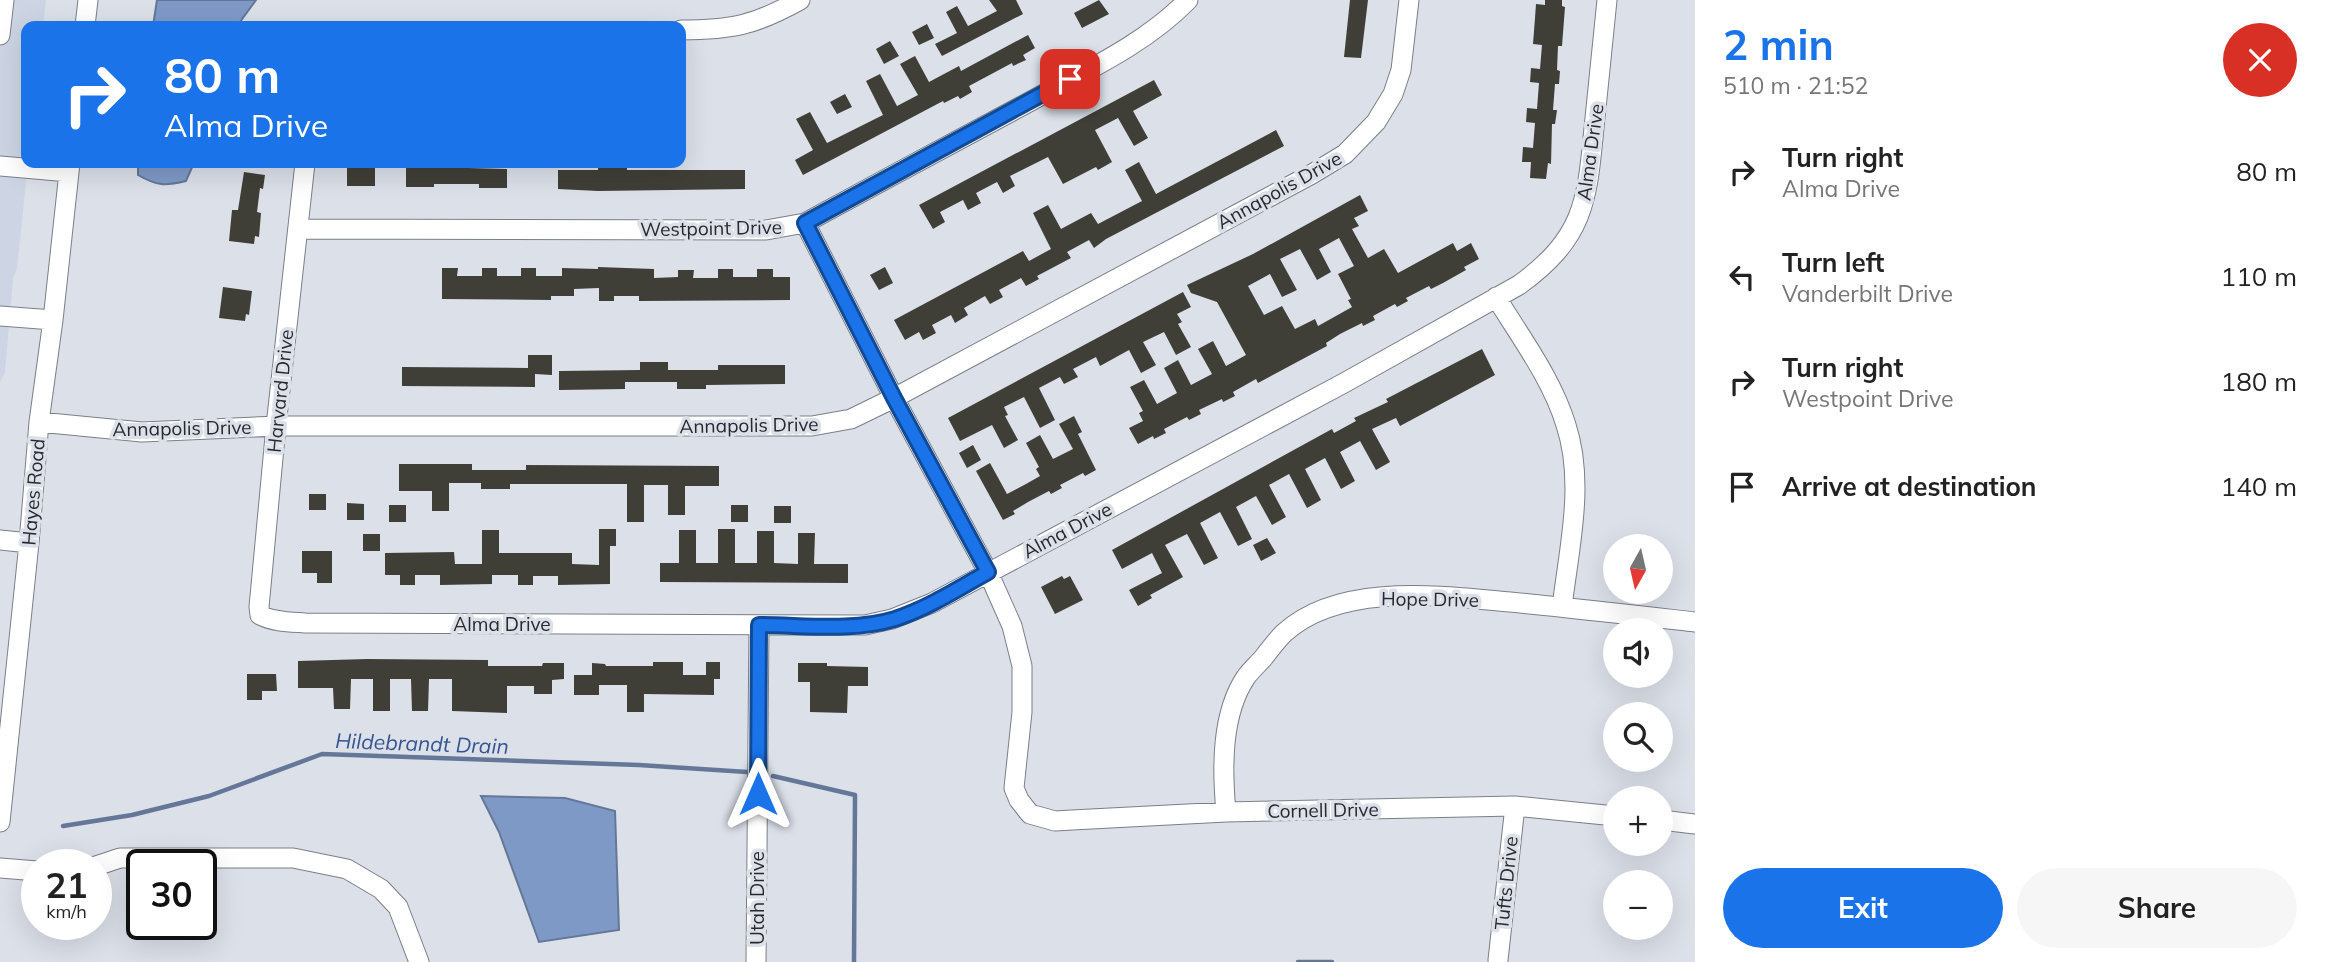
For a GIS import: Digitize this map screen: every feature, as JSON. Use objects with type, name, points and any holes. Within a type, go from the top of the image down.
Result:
[{"type":"street","points":[[0,36],[4,0]]},
{"type":"street","points":[[86,21],[88,0]]},
{"type":"street","points":[[686,30],[738,27],[777,13],[800,0]]},
{"type":"street","name":"Westpoint Drive","points":[[298,229],[766,230],[805,223],[1149,34],[1171,18],[1188,0]]},
{"type":"street","name":"Annapolis Drive","points":[[39,422],[142,432],[192,432],[276,426],[812,426],[851,419],[1345,154],[1376,122],[1393,94],[1401,70],[1409,0]]},
{"type":"street","name":"Alma Drive","points":[[265,618],[306,623],[865,625],[892,620],[932,603],[1344,383],[1535,273],[1568,237],[1583,205],[1588,185],[1607,0]]},
{"type":"street","points":[[0,166],[21,166]]},
{"type":"street","name":"Hayes Road","points":[[1,812],[8,667],[29,543],[39,422],[70,168]]},
{"type":"street","name":"Harvard Drive","points":[[265,618],[260,615],[259,607],[304,168]]},
{"type":"street","points":[[805,223],[894,398],[988,572]]},
{"type":"street","points":[[1496,297],[1555,395],[1567,425],[1573,452],[1576,496],[1562,607]]},
{"type":"street","points":[[0,316],[53,320]]},
{"type":"street","points":[[0,540],[29,543]]},
{"type":"street","name":"Cornell Drive","points":[[988,572],[1012,626],[1022,666],[1022,712],[1014,788],[1030,814],[1055,821],[1226,812],[1514,806],[1603,815]]},
{"type":"street","name":"Hope Drive","points":[[1226,812],[1223,777],[1229,723],[1236,698],[1246,678],[1284,632],[1307,617],[1333,606],[1398,595],[1429,595],[1695,622]]},
{"type":"street","name":"Utah Drive","points":[[756,962],[759,625]]},
{"type":"street","name":"Tufts Drive","points":[[1498,960],[1514,806]]},
{"type":"street","points":[[1673,821],[1695,824]]},
{"type":"street","points":[[112,861],[120,858],[293,858],[347,869],[381,889],[398,907],[419,962]]},
{"type":"street","points":[[0,868],[21,870]]},
{"type":"shaded area","points":[[0,0],[46,0],[44,21],[21,21],[21,168],[27,168],[17,269],[13,278],[5,372],[0,382]]},
{"type":"water","points":[[157,0],[256,0],[241,21],[154,21]]},
{"type":"water","points":[[138,168],[192,168],[186,181],[167,184],[156,183],[138,175]]},
{"type":"water","points":[[481,796],[565,798],[615,811],[619,930],[539,942],[499,832]]},
{"type":"building","points":[[989,0],[1016,0],[1023,14],[942,56],[935,44],[957,33],[946,12],[957,6],[968,26],[997,11]]},
{"type":"building","points":[[1099,0],[1109,14],[1082,28],[1074,13]]},
{"type":"building","points":[[1350,0],[1368,0],[1361,58],[1344,57]]},
{"type":"building","points":[[1545,0],[1562,0],[1562,6],[1565,7],[1562,46],[1558,46],[1559,84],[1555,84],[1553,110],[1557,110],[1555,124],[1552,124],[1551,164],[1548,163],[1546,179],[1530,178],[1531,162],[1522,162],[1523,147],[1533,148],[1535,123],[1526,122],[1527,108],[1537,109],[1539,83],[1530,82],[1531,68],[1540,69],[1542,45],[1533,44],[1536,4],[1545,5]]},
{"type":"building","points":[[927,24],[934,38],[919,45],[912,32]]},
{"type":"building","points":[[1028,35],[1035,48],[1023,55],[1026,60],[1013,66],[1012,63],[969,86],[972,92],[960,99],[958,96],[944,103],[943,101],[803,175],[795,160],[813,150],[796,119],[810,112],[827,143],[883,115],[866,81],[880,74],[897,106],[918,95],[900,64],[915,56],[929,82],[959,66],[961,71]]},
{"type":"building","points":[[890,41],[899,56],[884,64],[876,49]]},
{"type":"building","points":[[1154,80],[1162,95],[1133,111],[1148,138],[1134,146],[1118,118],[1095,130],[1112,162],[1063,184],[1048,157],[1010,176],[1015,186],[1003,193],[997,182],[976,193],[981,203],[968,210],[963,200],[940,212],[945,222],[933,229],[919,205]]},
{"type":"building","points":[[845,94],[852,107],[837,114],[830,102]]},
{"type":"building","points":[[1276,130],[1284,146],[1106,239],[1094,248],[1089,240],[1067,252],[1071,258],[1037,276],[1039,279],[1026,286],[1021,278],[999,290],[1003,297],[990,304],[985,296],[964,308],[968,315],[955,323],[951,315],[932,325],[936,333],[923,340],[919,332],[905,340],[894,320],[1023,251],[1029,261],[1051,249],[1033,213],[1048,205],[1061,229],[1091,213],[1098,224],[1142,201],[1125,170],[1139,162],[1156,194]]},
{"type":"building","points":[[347,168],[375,168],[375,186],[347,186]]},
{"type":"building","points":[[406,168],[507,169],[507,188],[479,188],[479,184],[406,187]]},
{"type":"building","points":[[558,170],[745,170],[745,189],[558,189]]},
{"type":"building","points":[[244,172],[265,175],[263,189],[260,188],[257,212],[261,213],[259,237],[255,236],[254,244],[229,241],[232,210],[238,210]]},
{"type":"building","points":[[1360,195],[1368,211],[1354,218],[1359,226],[1352,229],[1368,258],[1384,249],[1398,273],[1453,243],[1457,251],[1471,243],[1479,259],[1443,283],[1431,289],[1429,286],[1406,298],[1408,301],[1397,307],[1395,304],[1373,316],[1375,320],[1340,334],[1326,343],[1327,346],[1258,383],[1256,379],[1233,392],[1235,396],[1199,410],[1201,414],[1189,420],[1187,417],[1164,429],[1166,433],[1138,444],[1129,428],[1143,421],[1139,413],[1143,411],[1130,387],[1144,380],[1157,404],[1177,393],[1164,368],[1178,360],[1191,385],[1212,374],[1198,349],[1213,341],[1226,366],[1246,355],[1217,302],[1191,293],[1187,285],[1253,254]],"holes":[[[1339,238],[1354,266],[1338,274],[1351,299],[1348,300],[1352,307],[1318,326],[1315,319],[1295,329],[1282,306],[1264,315],[1248,286],[1270,274],[1282,297],[1297,290],[1280,259],[1300,249],[1317,280],[1331,272],[1319,249]]]},
{"type":"building","points":[[885,267],[893,283],[879,290],[870,275]]},
{"type":"building","points":[[442,268],[458,268],[457,276],[482,276],[482,268],[497,268],[497,276],[521,276],[521,268],[536,268],[536,276],[562,276],[562,268],[654,269],[654,278],[678,277],[678,270],[694,270],[693,278],[718,278],[718,269],[733,269],[733,277],[757,277],[757,269],[773,269],[773,277],[790,277],[790,300],[639,301],[639,296],[614,296],[614,301],[599,301],[599,288],[574,289],[574,296],[551,296],[551,300],[442,299]]},
{"type":"building","points":[[223,287],[252,291],[249,315],[246,314],[245,321],[219,318]]},
{"type":"building","points":[[1183,292],[1191,307],[1177,314],[1182,322],[1178,324],[1191,347],[1176,355],[1164,332],[1143,342],[1156,365],[1141,373],[1129,350],[1100,366],[1096,357],[1073,369],[1078,377],[1064,384],[1060,377],[1039,388],[1055,420],[1040,428],[1024,397],[1004,407],[1008,415],[1005,416],[1018,440],[1004,448],[992,425],[960,441],[948,418]]},
{"type":"building","points":[[1482,349],[1495,375],[1400,426],[1396,418],[1372,429],[1390,462],[1376,470],[1360,441],[1340,452],[1355,481],[1341,489],[1325,458],[1305,469],[1321,500],[1307,508],[1289,474],[1269,485],[1286,517],[1272,525],[1256,496],[1236,507],[1252,539],[1238,546],[1220,512],[1200,523],[1218,558],[1204,565],[1187,534],[1165,545],[1183,577],[1150,595],[1152,598],[1138,606],[1129,590],[1162,573],[1152,553],[1122,569],[1112,550],[1332,429],[1334,433],[1356,421],[1354,418],[1388,402],[1386,399]]},
{"type":"building","points":[[528,355],[552,355],[552,375],[535,374],[535,387],[402,386],[402,367],[528,368]]},
{"type":"building","points":[[640,362],[668,362],[668,370],[718,370],[718,365],[785,365],[785,384],[706,385],[706,389],[677,389],[677,382],[625,382],[625,389],[559,390],[559,371],[640,370]]},
{"type":"building","points":[[1074,416],[1082,432],[1078,434],[1096,470],[1085,476],[1083,473],[1060,485],[1062,488],[1051,494],[1049,491],[1028,502],[1013,511],[1015,514],[1003,520],[976,471],[990,463],[1007,494],[1026,484],[1040,476],[1036,469],[1039,467],[1026,443],[1040,435],[1053,459],[1073,449],[1059,424]]},
{"type":"building","points":[[973,445],[981,460],[967,468],[959,453]]},
{"type":"building","points":[[399,464],[472,464],[472,470],[526,470],[526,465],[719,466],[719,486],[685,486],[685,515],[668,515],[668,485],[644,485],[644,522],[627,522],[627,484],[510,484],[510,489],[481,489],[481,483],[449,483],[449,511],[432,511],[432,491],[399,491]]},
{"type":"building","points":[[309,494],[326,494],[326,510],[309,510]]},
{"type":"building","points":[[347,503],[364,504],[364,520],[347,520]]},
{"type":"building","points":[[389,505],[406,505],[406,522],[389,522]]},
{"type":"building","points":[[731,505],[748,505],[748,522],[731,522]]},
{"type":"building","points":[[774,506],[791,506],[791,523],[774,523]]},
{"type":"building","points":[[599,529],[616,529],[616,546],[610,546],[610,584],[558,585],[558,576],[533,576],[533,585],[518,585],[518,575],[492,575],[492,584],[440,585],[440,575],[415,575],[415,585],[400,585],[400,575],[385,575],[385,553],[454,552],[455,564],[482,564],[482,530],[499,530],[499,553],[572,553],[572,564],[599,565]]},
{"type":"building","points":[[718,529],[735,529],[735,563],[757,563],[757,531],[774,531],[774,563],[798,564],[798,533],[815,533],[814,564],[848,564],[848,583],[660,582],[660,563],[679,563],[679,530],[696,530],[696,563],[718,563]]},
{"type":"building","points":[[363,534],[380,534],[380,551],[363,551]]},
{"type":"building","points":[[1267,538],[1276,553],[1261,561],[1253,545]]},
{"type":"building","points":[[302,551],[332,551],[332,583],[317,583],[317,573],[302,573]]},
{"type":"building","points":[[1062,576],[1064,579],[1070,576],[1083,600],[1055,614],[1041,587]]},
{"type":"building","points":[[488,660],[488,666],[542,666],[543,663],[564,663],[564,679],[552,680],[552,694],[534,694],[534,686],[507,686],[507,713],[452,711],[452,679],[429,679],[428,711],[412,711],[411,679],[390,679],[390,711],[373,711],[373,679],[351,679],[350,709],[334,709],[333,688],[298,688],[298,661]]},
{"type":"building","points":[[653,662],[683,662],[683,675],[706,675],[706,662],[720,662],[720,679],[714,679],[714,695],[644,694],[644,712],[627,712],[627,685],[599,685],[599,695],[574,695],[574,675],[592,675],[592,663],[606,666],[653,666]]},
{"type":"building","points":[[798,663],[868,667],[868,686],[848,686],[847,713],[810,712],[810,682],[798,682]]},
{"type":"building","points":[[247,674],[276,674],[277,691],[262,691],[262,700],[247,700]]},
{"type":"waterway","name":"Hildebrandt Drain","points":[[63,826],[132,815],[209,796],[322,754],[639,765],[747,772]]},
{"type":"waterway","name":"Hildebrandt Drain","points":[[773,776],[855,795],[854,962]]},
{"type":"waterway","name":"Hildebrandt Drain","points":[[1298,962],[1332,962]]},
{"type":"route","points":[[758,794],[759,625],[865,625],[892,620],[932,603],[988,572],[894,398],[805,223],[1070,79]]}]
